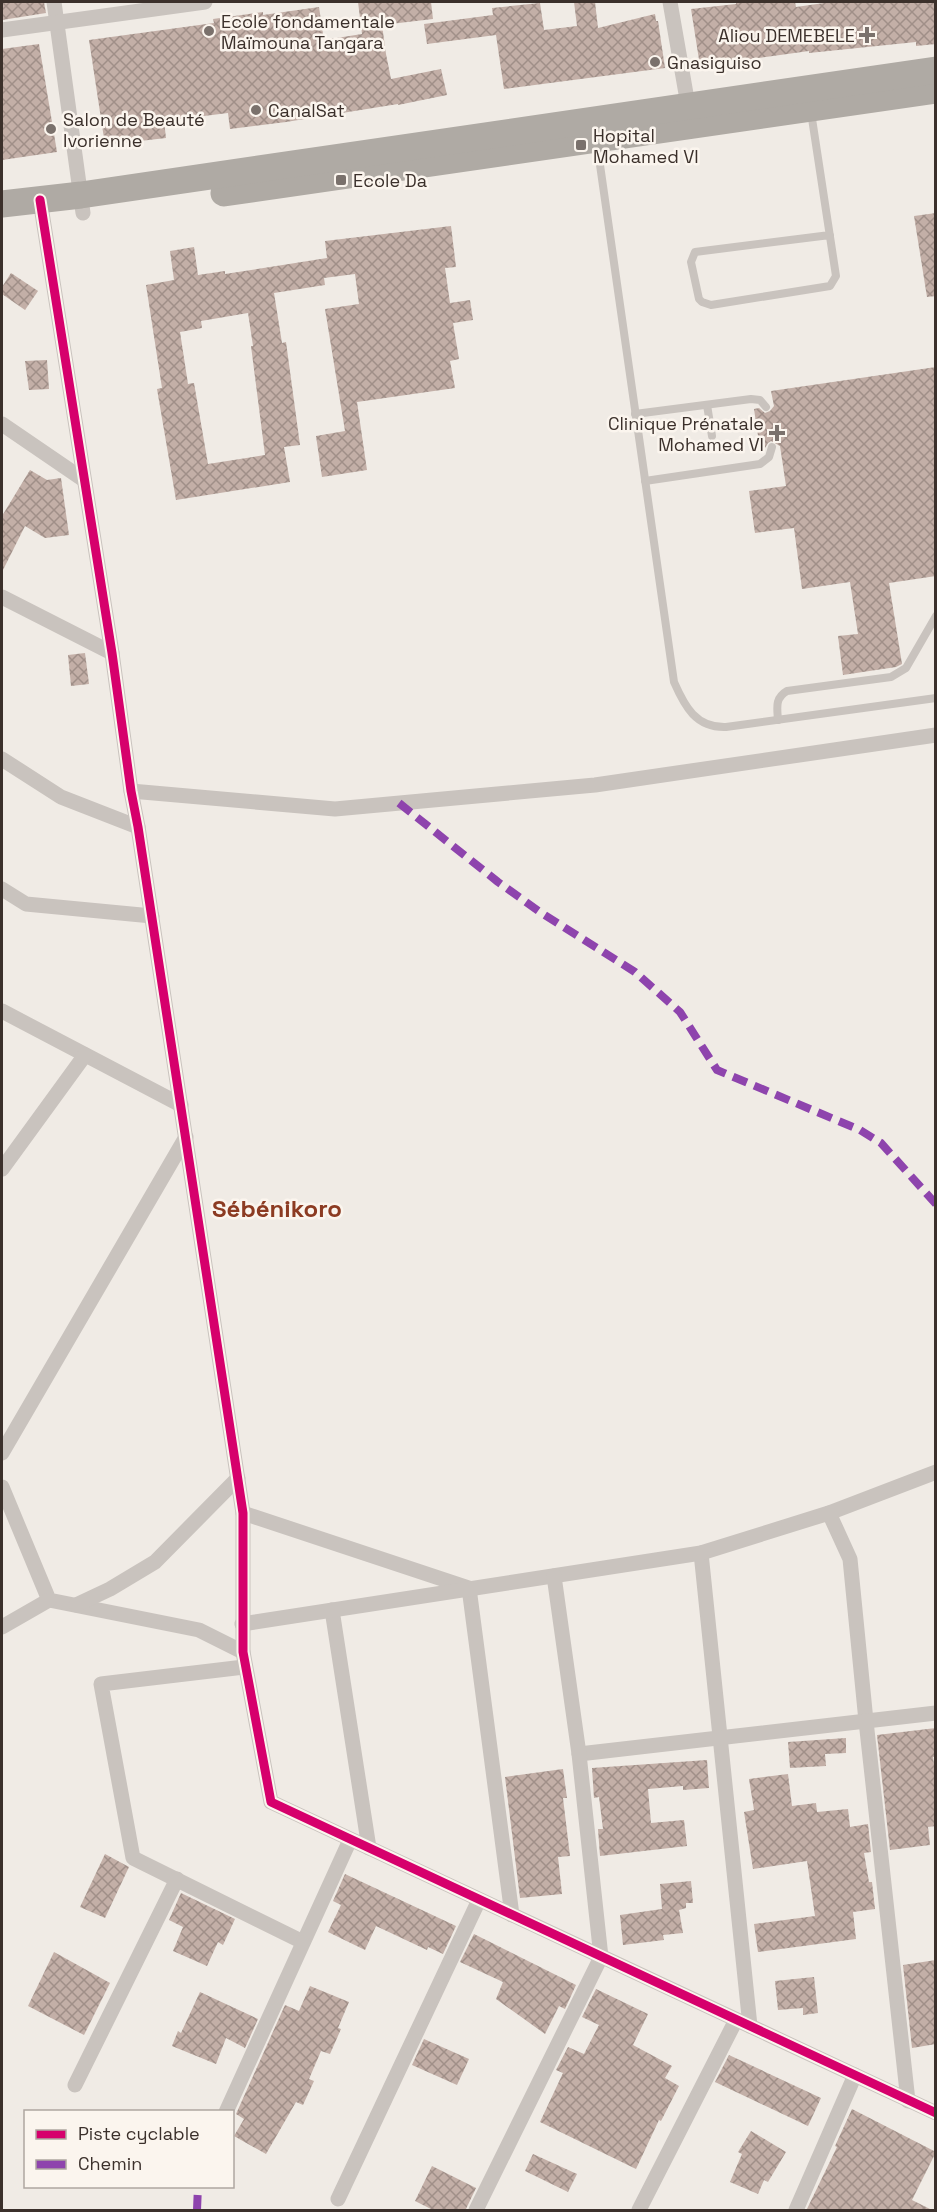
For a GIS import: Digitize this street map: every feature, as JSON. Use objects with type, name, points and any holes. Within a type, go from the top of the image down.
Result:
[{"type":"highway","points":[[82,204],[689,116],[936,70]]},
{"type":"highway","points":[[2,223],[41,209],[596,140],[689,116],[811,109],[936,90]]},
{"type":"highway","points":[[2,204],[41,209]]},
{"type":"street","points":[[54,2],[82,204]]},
{"type":"street","points":[[122,13],[133,2]]},
{"type":"street","points":[[2,30],[205,2]]},
{"type":"street","points":[[670,2],[689,116]]},
{"type":"street","points":[[41,209],[112,653],[131,791],[238,1478],[243,1513],[243,1660],[271,1802],[936,2113]]},
{"type":"street","points":[[2,424],[84,480]]},
{"type":"street","points":[[2,597],[112,653]]},
{"type":"street","points":[[131,791],[335,809],[595,785],[936,735]]},
{"type":"street","points":[[2,759],[61,797],[138,826]]},
{"type":"street","points":[[2,889],[26,904],[152,916]]},
{"type":"street","points":[[2,1011],[181,1104]]},
{"type":"street","points":[[2,1169],[85,1055]]},
{"type":"street","points":[[2,1453],[186,1137]]},
{"type":"street","points":[[242,1623],[701,1553],[829,1513],[936,1472]]},
{"type":"street","points":[[76,1605],[110,1589],[155,1562],[238,1478]]},
{"type":"street","points":[[2,1487],[49,1600]]},
{"type":"street","points":[[243,1513],[469,1588]]},
{"type":"street","points":[[829,1513],[850,1559],[908,2101]]},
{"type":"street","points":[[639,2211],[743,2023],[721,1738],[701,1553]]},
{"type":"street","points":[[476,2211],[601,1957],[579,1754],[554,1575]]},
{"type":"street","points":[[469,1588],[512,1915]]},
{"type":"street","points":[[2,1627],[49,1600],[199,1630],[243,1660]]},
{"type":"street","points":[[332,1610],[369,1848]]},
{"type":"street","points":[[243,1660],[101,1684],[133,1858],[303,1942]]},
{"type":"street","points":[[579,1754],[936,1713]]},
{"type":"street","points":[[227,2110],[350,1839]]},
{"type":"street","points":[[75,2085],[177,1879]]},
{"type":"street","points":[[338,2199],[479,1900]]},
{"type":"street","points":[[796,2211],[855,2075]]},
{"type":"lane","points":[[811,109],[830,235],[836,276],[830,286],[711,305],[699,299],[691,262],[695,252],[830,235]]},
{"type":"lane","points":[[596,140],[674,682],[682,699],[699,721],[713,727],[936,698]]},
{"type":"lane","points":[[635,414],[751,399],[760,400],[766,407]]},
{"type":"lane","points":[[707,405],[712,436]]},
{"type":"lane","points":[[645,481],[760,464],[769,457],[772,447]]},
{"type":"lane","points":[[778,720],[777,702],[780,695],[787,691],[891,677],[899,673],[906,668],[936,616]]},
{"type":"building","points":[[2,2],[44,2],[46,13],[2,20]]},
{"type":"building","points":[[358,2],[431,2],[433,19],[382,25],[386,54],[391,79],[441,69],[447,95],[398,105],[230,129],[228,113],[164,121],[166,138],[105,145],[89,40],[214,23],[213,19],[319,7],[324,40],[362,34]]},
{"type":"building","points":[[574,2],[595,2],[598,28],[655,14],[665,68],[504,89],[496,35],[427,44],[424,24],[493,15],[492,8],[540,3],[544,30],[577,26]]},
{"type":"building","points":[[736,2],[795,2],[796,7],[831,2],[936,2],[936,44],[916,46],[916,42],[809,53],[809,51],[700,66],[691,9],[736,4]]},
{"type":"building","points":[[39,44],[57,152],[2,160],[2,49]]},
{"type":"building","points":[[936,213],[936,296],[927,297],[914,216]]},
{"type":"building","points":[[451,226],[456,267],[445,268],[450,303],[470,300],[473,320],[453,323],[459,359],[450,361],[455,388],[357,402],[367,470],[322,477],[316,436],[345,431],[325,309],[359,304],[355,274],[324,278],[325,285],[274,293],[282,343],[286,342],[300,445],[284,447],[290,482],[176,500],[157,389],[162,388],[146,285],[174,280],[170,251],[194,247],[198,275],[225,271],[225,274],[327,258],[325,241]],"holes":[[[248,313],[253,346],[251,346],[265,455],[208,464],[194,383],[188,384],[180,332],[202,328],[201,321]]]},
{"type":"building","points":[[11,273],[38,291],[25,310],[2,294],[2,287]]},
{"type":"building","points":[[47,360],[49,389],[29,390],[25,361]]},
{"type":"building","points":[[936,367],[936,576],[889,583],[902,664],[896,667],[843,675],[838,636],[858,634],[850,582],[802,589],[794,528],[755,533],[749,491],[786,486],[780,446],[771,441],[765,448],[760,449],[754,409],[759,408],[765,413],[770,411],[774,406],[771,391]]},
{"type":"building","points":[[30,470],[47,480],[61,478],[69,535],[45,538],[25,526],[2,572],[2,516]]},
{"type":"building","points":[[85,653],[89,684],[71,686],[68,655]]},
{"type":"building","points":[[936,1728],[936,1757],[933,1757],[936,1778],[934,1787],[936,1826],[928,1827],[930,1845],[890,1850],[877,1735]]},
{"type":"building","points":[[846,1738],[846,1753],[825,1754],[826,1766],[790,1768],[788,1742]]},
{"type":"building","points":[[707,1760],[709,1788],[683,1790],[683,1786],[648,1789],[651,1823],[684,1820],[687,1846],[600,1856],[598,1829],[603,1829],[599,1797],[594,1798],[592,1768]]},
{"type":"building","points":[[563,1769],[567,1798],[563,1798],[570,1856],[558,1857],[562,1894],[520,1898],[505,1777]]},
{"type":"building","points":[[788,1774],[792,1806],[816,1803],[817,1812],[848,1809],[850,1827],[868,1824],[871,1852],[864,1853],[869,1882],[872,1882],[875,1909],[853,1912],[856,1939],[758,1952],[754,1924],[815,1916],[807,1861],[753,1869],[744,1812],[754,1810],[749,1779]]},
{"type":"building","points":[[105,1854],[129,1867],[105,1918],[80,1907]]},
{"type":"building","points":[[345,1874],[456,1926],[443,1954],[428,1947],[427,1950],[376,1926],[365,1950],[328,1932],[341,1905],[333,1901]]},
{"type":"building","points":[[691,1881],[693,1903],[686,1903],[686,1908],[679,1910],[683,1933],[663,1935],[664,1940],[623,1945],[620,1915],[662,1909],[660,1884]]},
{"type":"building","points":[[181,1893],[235,1919],[223,1945],[218,1942],[207,1966],[173,1951],[183,1927],[169,1920]]},
{"type":"building","points":[[474,1934],[576,1985],[565,2009],[559,2006],[545,2034],[496,1999],[503,1982],[460,1962]]},
{"type":"building","points":[[54,1952],[110,1983],[84,2035],[28,2006]]},
{"type":"building","points":[[936,1960],[936,2044],[912,2048],[903,1965]]},
{"type":"building","points":[[814,1977],[818,2013],[803,2015],[803,2008],[778,2010],[775,1981]]},
{"type":"building","points":[[310,1986],[349,2002],[330,2054],[321,2051],[309,2079],[314,2081],[303,2105],[296,2102],[266,2154],[234,2136],[244,2119],[236,2114],[285,2005],[299,2011]]},
{"type":"building","points":[[596,1989],[648,2014],[633,2045],[672,2066],[665,2078],[679,2086],[661,2121],[659,2120],[636,2169],[540,2122],[563,2073],[556,2070],[568,2047],[584,2054],[599,2025],[582,2017]]},
{"type":"building","points":[[200,1992],[258,2019],[245,2048],[226,2038],[216,2064],[172,2046],[178,2031],[181,2033]]},
{"type":"building","points":[[424,2039],[469,2059],[457,2085],[412,2065]]},
{"type":"building","points":[[729,2055],[821,2098],[808,2126],[715,2082]]},
{"type":"building","points":[[852,2109],[936,2152],[912,2200],[934,2211],[806,2211],[837,2147],[835,2146]]},
{"type":"building","points":[[751,2131],[786,2152],[768,2182],[764,2180],[758,2194],[730,2182],[742,2154],[738,2152]]},
{"type":"building","points":[[533,2154],[577,2174],[568,2192],[525,2171]]},
{"type":"building","points":[[432,2166],[476,2188],[465,2211],[435,2211],[415,2201]]},
{"type":"marked path","points":[[399,803],[498,882],[540,912],[635,972],[680,1012],[717,1070],[860,1130],[881,1143],[936,1204]]},
{"type":"marked path","points":[[197,2210],[198,2188]]},
{"type":"cycle path","points":[[40,200],[112,653],[131,791],[243,1513],[243,1652],[271,1802],[936,2113]]},
{"type":"place","name":"Ecole fondamentale Maïmouna Tangara","points":[[209,31]]},
{"type":"place","name":"Aliou DEMEBELE","points":[[867,35]]},
{"type":"place","name":"Gnasiguiso","points":[[655,62]]},
{"type":"place","name":"CanalSat","points":[[256,110]]},
{"type":"place","name":"Salon de Beauté Ivorienne","points":[[51,129]]},
{"type":"place","name":"Hopital Mohamed VI","points":[[581,145]]},
{"type":"place","name":"Ecole Da","points":[[341,180]]},
{"type":"place","name":"Clinique Prénatale Mohamed VI","points":[[777,433]]},
{"type":"district","name":"Sébénikoro","points":[[277,1208]]}]
